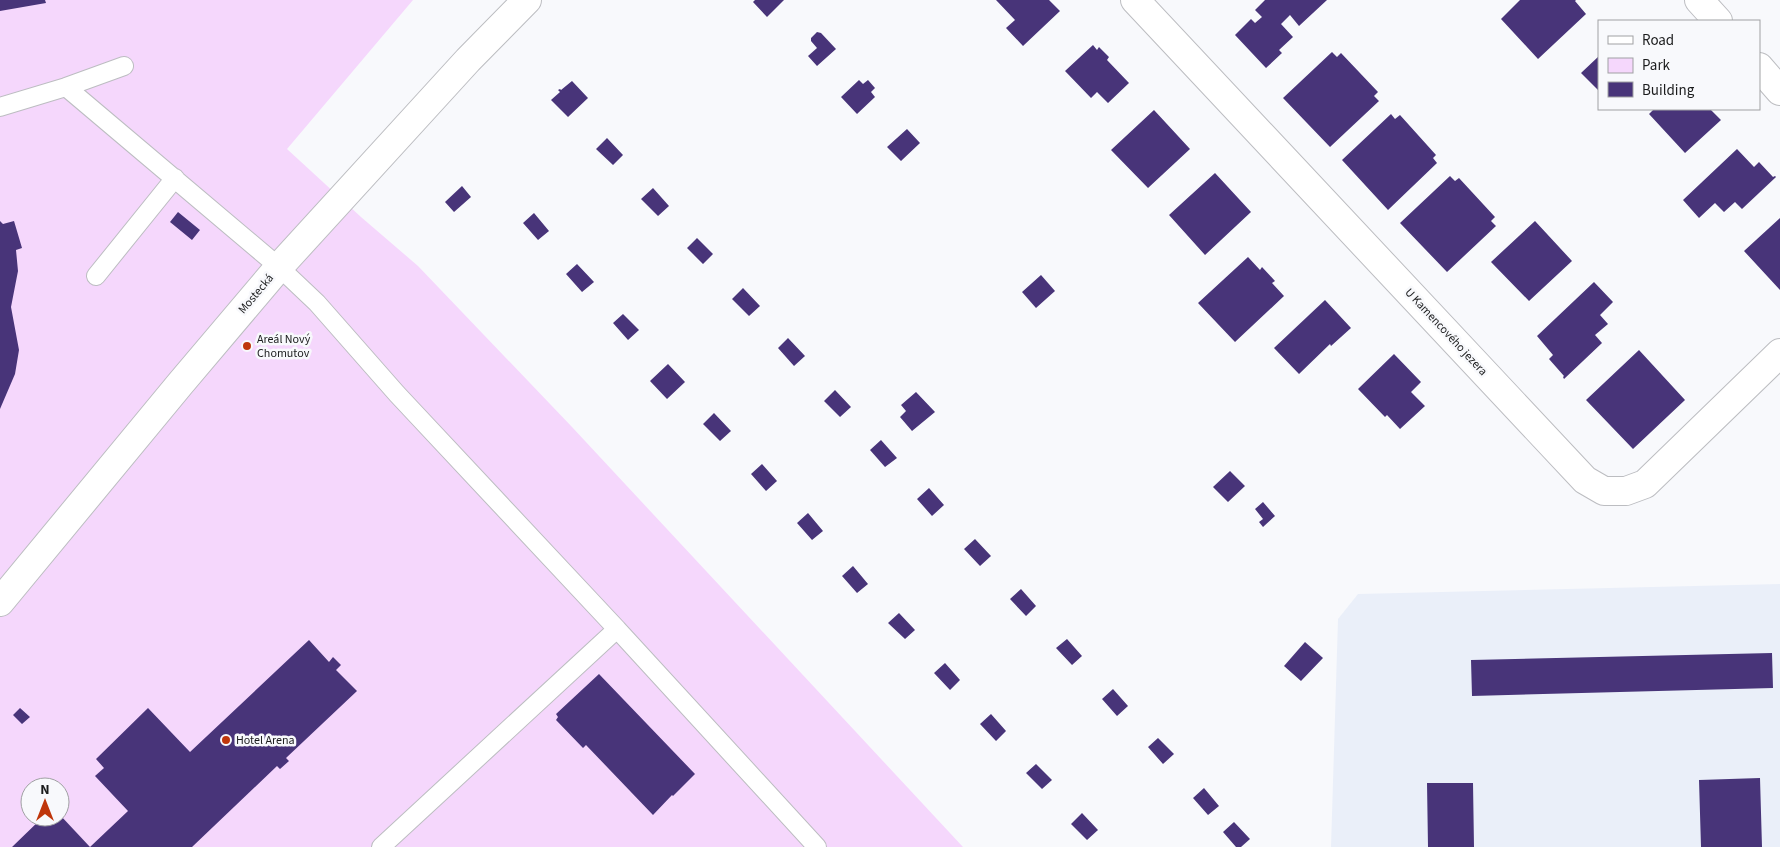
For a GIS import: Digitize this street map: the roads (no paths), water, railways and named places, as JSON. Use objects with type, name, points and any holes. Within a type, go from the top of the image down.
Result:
[{"type":"street","name":"Mostecká","points":[[0,602],[279,267],[468,60],[527,0]]},
{"type":"street","name":"U Kamencového jezera","points":[[1135,0],[1585,480],[1604,491],[1626,491],[1645,484],[1780,353]]},
{"type":"street","points":[[1699,0],[1717,20]]},
{"type":"street","points":[[1760,68],[1780,91]]},
{"type":"lane","points":[[0,107],[66,87],[124,66]]},
{"type":"lane","points":[[66,87],[279,267],[316,303],[817,847]]},
{"type":"lane","points":[[96,276],[175,178]]},
{"type":"lane","points":[[380,847],[617,629]]},
{"type":"place","name":"Areál Nový Chomutov","points":[[247,346]]},
{"type":"place","name":"Hotel Arena","points":[[226,740]]}]
